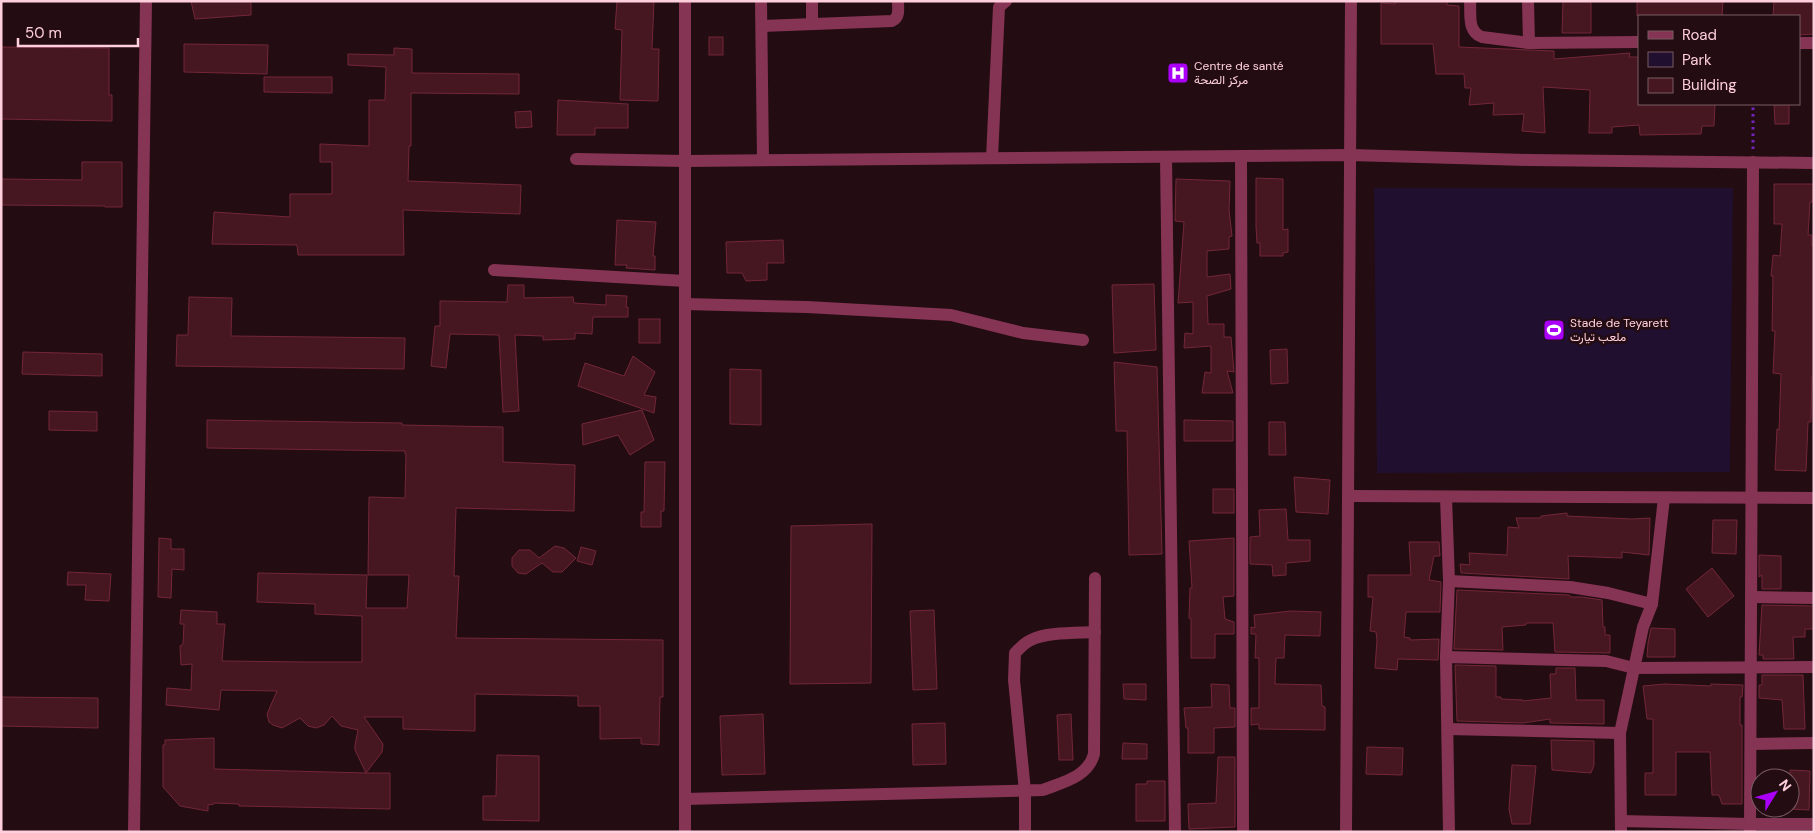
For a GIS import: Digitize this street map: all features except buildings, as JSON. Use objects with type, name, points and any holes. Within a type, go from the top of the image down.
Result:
[{"type":"street","points":[[134,832],[146,1]]},
{"type":"street","points":[[685,1],[685,832]]},
{"type":"street","points":[[762,1],[763,160]]},
{"type":"street","points":[[812,1],[812,23]]},
{"type":"street","points":[[762,26],[892,21],[896,19],[898,14],[898,1]]},
{"type":"street","points":[[992,158],[999,7],[1006,1]]},
{"type":"street","points":[[1346,832],[1351,1]]},
{"type":"street","points":[[1470,1],[1471,24],[1476,34],[1482,37],[1529,43],[1638,42]]},
{"type":"street","points":[[1528,1],[1529,43]]},
{"type":"street","points":[[1800,43],[1814,43]]},
{"type":"street","points":[[576,159],[685,161],[1350,155],[1530,160],[1814,162]]},
{"type":"street","points":[[1241,156],[1243,832]]},
{"type":"street","points":[[1166,157],[1175,832]]},
{"type":"street","points":[[1750,828],[1753,162]]},
{"type":"street","points":[[494,270],[685,281]]},
{"type":"street","points":[[685,304],[807,307],[951,315],[1023,333],[1082,340]]},
{"type":"street","points":[[1349,496],[1814,498]]},
{"type":"street","points":[[1446,497],[1449,581],[1446,657],[1450,832]]},
{"type":"street","points":[[1664,498],[1652,604],[1643,627],[1620,733],[1621,826],[1750,828],[1814,824]]},
{"type":"street","points":[[685,799],[1025,791],[1043,790],[1067,781],[1085,771],[1092,764],[1094,754],[1095,578]]},
{"type":"street","points":[[1449,581],[1570,588],[1608,593],[1652,604]]},
{"type":"street","points":[[1752,598],[1814,598]]},
{"type":"street","points":[[1025,832],[1025,791],[1014,680],[1015,653],[1032,639],[1050,635],[1095,632]]},
{"type":"street","points":[[1446,657],[1606,661],[1634,668],[1752,669],[1814,667]]},
{"type":"street","points":[[1448,728],[1620,733]]},
{"type":"street","points":[[1751,744],[1814,744]]},
{"type":"path","points":[[1753,105],[1753,162]]},
{"type":"green space","name":"Stade de Teyarett ملعب تيارت","points":[[1374,188],[1733,188],[1730,472],[1377,473]]},
{"type":"place","name":"Centre de santé مركز الصحة","points":[[1178,73]]},
{"type":"place","name":"Stade de Teyarett ملعب تيارت","points":[[1554,330]]}]
